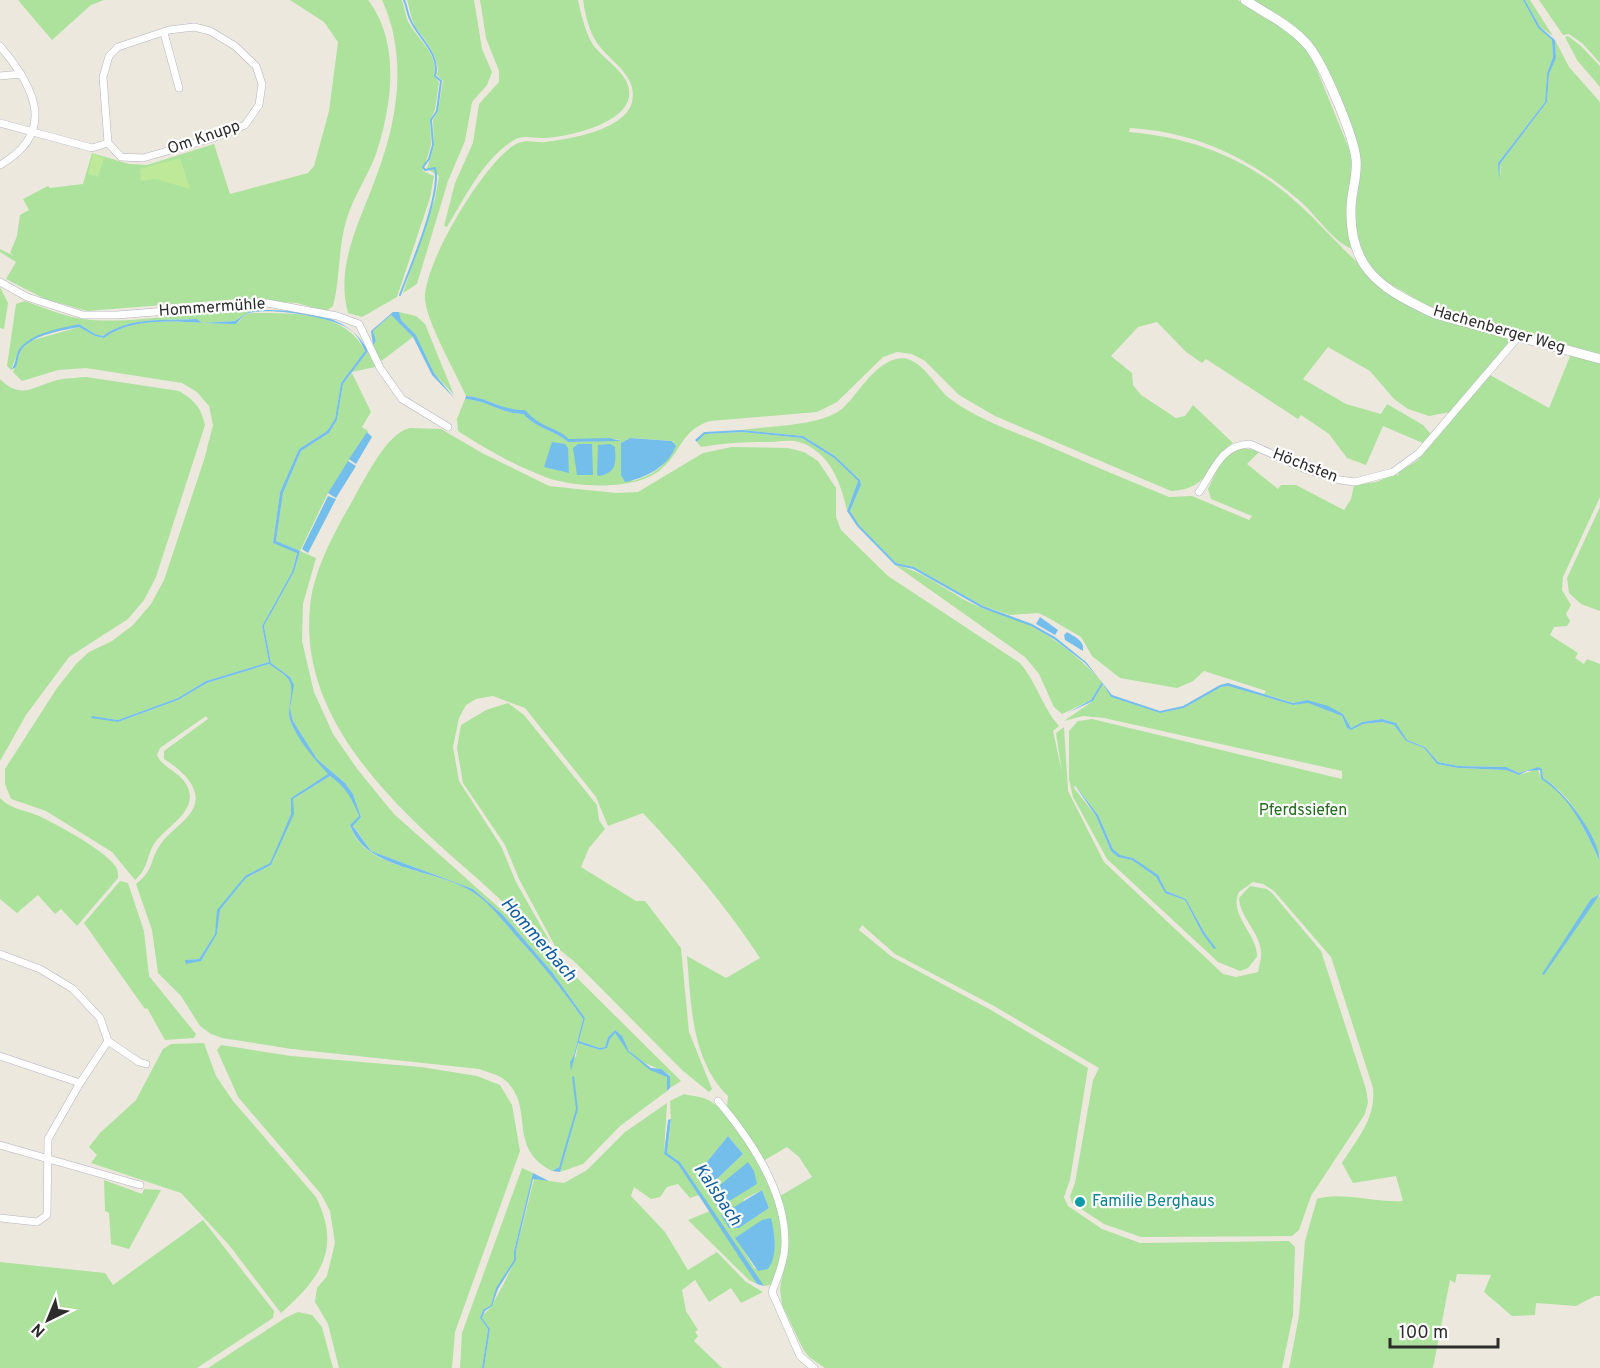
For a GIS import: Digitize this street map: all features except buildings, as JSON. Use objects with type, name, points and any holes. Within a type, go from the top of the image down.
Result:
[{"type":"street","name":"Hachenberger Weg","points":[[1245,0],[1307,43],[1320,65],[1356,157],[1351,207],[1352,237],[1362,265],[1387,287],[1435,314],[1600,359]]},
{"type":"street","name":"Om Knupp","points":[[180,27],[201,28],[216,34],[252,59],[262,84],[255,113],[238,129],[143,158],[121,157],[108,143],[103,77],[109,56],[126,43],[180,27]]},
{"type":"street","points":[[164,33],[179,88]]},
{"type":"street","points":[[0,46],[21,74],[35,102],[33,130],[21,150],[0,165]]},
{"type":"street","points":[[0,76],[21,74]]},
{"type":"street","points":[[0,123],[33,130],[92,148],[108,143]]},
{"type":"street","name":"Hommermühle","points":[[0,282],[27,297],[83,315],[117,315],[267,303],[337,316],[359,324],[380,368],[402,399],[448,427]]},
{"type":"street","name":"Höchsten","points":[[1199,492],[1222,454],[1234,445],[1242,444],[1250,444],[1305,469],[1340,480],[1355,482],[1393,472],[1419,453],[1519,336]]},
{"type":"street","points":[[0,954],[40,969],[73,989],[100,1018],[108,1041],[139,1062],[146,1064]]},
{"type":"street","points":[[0,1218],[37,1222],[47,1215],[48,1139],[80,1083],[108,1041]]},
{"type":"street","points":[[0,1056],[80,1083]]},
{"type":"street","points":[[718,1101],[750,1142],[777,1197],[784,1222],[785,1244],[772,1292],[800,1356],[814,1368]]},
{"type":"street","points":[[0,1144],[140,1185]]},
{"type":"green space","points":[[18,0],[104,0],[91,5],[52,40]]},
{"type":"green space","points":[[290,0],[368,0],[385,35],[389,55],[389,95],[382,135],[345,225],[333,306],[326,311],[297,303],[239,299],[87,311],[45,299],[6,279],[16,262],[0,252],[0,249],[14,256],[10,253],[17,236],[20,215],[29,210],[23,199],[48,186],[50,188],[83,184],[92,153],[129,164],[147,165],[214,144],[230,194],[308,173],[314,166],[329,111],[338,42],[324,22]]},
{"type":"green space","points":[[382,0],[402,0],[407,19],[433,60],[434,76],[439,82],[435,110],[430,120],[431,145],[423,171],[434,176],[430,198],[397,297],[362,317],[348,313],[345,295],[347,260],[351,243],[384,155],[397,88],[395,44]]},
{"type":"green space","points":[[407,0],[474,0],[482,49],[492,72],[487,85],[472,102],[465,141],[448,181],[417,284],[403,293],[435,199],[439,176],[427,169],[434,146],[433,120],[438,111],[443,81],[437,75],[437,62],[431,50],[414,25]]},
{"type":"green space","points":[[480,0],[578,0],[585,28],[592,43],[619,71],[627,83],[628,102],[610,120],[581,132],[514,140],[484,168],[447,227],[444,226],[455,183],[473,143],[479,104],[499,82],[499,71],[486,38]]},
{"type":"green space","points":[[583,0],[1238,0],[1288,32],[1312,58],[1352,156],[1349,232],[1352,249],[1338,240],[1282,186],[1242,160],[1222,150],[1178,135],[1130,128],[1129,132],[1197,145],[1258,173],[1295,201],[1386,292],[1424,312],[1507,337],[1509,343],[1450,412],[1429,416],[1408,409],[1394,399],[1370,371],[1328,347],[1303,379],[1346,404],[1381,414],[1387,404],[1423,425],[1431,434],[1423,443],[1383,426],[1366,465],[1347,458],[1329,434],[1301,415],[1298,419],[1206,359],[1202,363],[1186,352],[1157,322],[1138,327],[1111,356],[1132,373],[1133,385],[1141,395],[1176,418],[1185,416],[1193,405],[1233,443],[1223,451],[1202,480],[1185,489],[1171,491],[995,416],[959,395],[925,361],[912,354],[897,352],[883,357],[837,402],[817,412],[710,421],[700,425],[687,436],[667,464],[649,477],[636,482],[590,485],[548,478],[502,457],[458,431],[457,419],[465,399],[508,412],[523,414],[568,442],[621,440],[569,439],[535,420],[525,411],[509,409],[466,396],[436,335],[425,300],[427,284],[445,239],[474,190],[505,152],[521,142],[556,141],[595,131],[619,120],[627,112],[632,102],[631,84],[594,38],[586,17]],"holes":[[[630,438],[674,441],[669,456],[655,472],[633,481],[621,475],[621,443]]]},
{"type":"green space","points":[[1251,0],[1523,0],[1538,28],[1552,40],[1553,57],[1547,73],[1545,102],[1498,163],[1501,176],[1500,164],[1547,102],[1549,73],[1556,58],[1555,40],[1569,67],[1600,102],[1600,354],[1431,308],[1387,282],[1364,261],[1356,235],[1355,215],[1360,172],[1319,55]]},
{"type":"green space","points":[[1525,0],[1530,0],[1553,36],[1540,27]]},
{"type":"green space","points":[[1539,0],[1600,0],[1600,63],[1583,44],[1569,34],[1563,35]]},
{"type":"green space","points":[[1568,36],[1600,66],[1600,87],[1577,60],[1565,37]]},
{"type":"green space","points":[[93,154],[104,158],[98,177],[88,174]]},
{"type":"green space","points":[[180,158],[190,189],[155,179],[141,181],[140,169]]},
{"type":"green space","points":[[0,287],[8,303],[4,329],[0,328]]},
{"type":"green space","points":[[25,301],[68,316],[101,320],[141,319],[242,308],[252,310],[235,321],[202,323],[197,319],[136,322],[124,325],[103,336],[79,324],[29,340],[18,352],[11,370],[7,366],[16,304]]},
{"type":"green space","points":[[399,312],[416,316],[425,324],[454,395],[434,373],[416,335],[401,320]]},
{"type":"green space","points":[[252,313],[300,314],[331,321],[345,328],[365,351],[341,383],[335,419],[327,431],[299,449],[280,492],[273,543],[297,552],[292,572],[262,626],[269,662],[206,681],[178,698],[118,720],[92,716],[118,722],[178,700],[207,683],[269,664],[288,679],[291,688],[289,715],[293,727],[312,755],[329,774],[291,798],[291,814],[270,864],[245,876],[218,910],[215,934],[199,959],[185,960],[201,961],[217,934],[220,910],[246,878],[271,865],[293,814],[293,799],[330,776],[345,789],[351,799],[359,816],[350,826],[358,841],[370,852],[403,867],[456,883],[471,891],[484,900],[543,966],[583,1019],[574,1055],[570,1062],[576,1056],[578,1043],[600,1050],[607,1048],[615,1033],[635,1058],[667,1077],[667,1091],[620,1126],[583,1164],[560,1172],[578,1109],[559,1167],[552,1171],[538,1161],[530,1151],[514,1091],[505,1080],[493,1074],[479,1069],[292,1049],[222,1038],[200,1026],[181,996],[158,973],[152,930],[136,884],[146,874],[163,841],[189,815],[196,798],[185,775],[164,759],[164,751],[208,719],[206,716],[160,748],[157,755],[160,760],[181,778],[188,788],[190,797],[185,812],[154,844],[145,867],[135,880],[112,852],[46,811],[11,799],[5,784],[5,769],[57,688],[76,664],[89,652],[112,641],[133,625],[151,604],[164,580],[204,460],[213,425],[209,406],[197,392],[182,383],[86,368],[58,370],[22,381],[13,372],[21,350],[30,341],[79,327],[104,338],[118,330],[151,322],[236,324],[245,315]]},
{"type":"green space","points":[[391,315],[413,337],[380,362],[373,345],[376,341],[373,331]]},
{"type":"green space","points":[[368,351],[375,367],[352,372]]},
{"type":"green space","points":[[1571,354],[1600,363],[1600,497],[1563,577],[1562,590],[1571,605],[1566,614],[1570,621],[1567,626],[1554,627],[1550,635],[1578,653],[1575,658],[1584,664],[1587,659],[1600,664],[1600,856],[1577,812],[1553,785],[1543,778],[1542,769],[1538,767],[1519,773],[1506,767],[1458,766],[1438,762],[1425,747],[1407,740],[1395,723],[1382,719],[1362,722],[1351,728],[1343,714],[1307,700],[1293,703],[1264,694],[1266,691],[1204,671],[1193,681],[1177,688],[1120,678],[1092,656],[1081,637],[1045,616],[1038,613],[1010,615],[983,606],[914,567],[896,563],[859,525],[850,511],[861,485],[860,480],[835,456],[803,436],[742,430],[810,422],[834,414],[849,402],[880,367],[896,359],[905,358],[926,372],[949,398],[992,423],[1169,497],[1192,496],[1249,520],[1252,516],[1211,499],[1208,489],[1221,463],[1232,451],[1248,449],[1259,452],[1247,464],[1278,489],[1281,485],[1296,485],[1344,510],[1351,499],[1354,485],[1376,482],[1396,474],[1398,476],[1399,472],[1418,460],[1490,375],[1549,408]]},
{"type":"green space","points":[[352,373],[371,412],[362,427],[368,431],[328,493],[300,551],[276,541],[283,493],[301,451],[329,433],[337,420],[343,384]]},
{"type":"green space","points":[[86,377],[179,391],[196,405],[205,425],[156,577],[144,600],[128,619],[69,657],[26,715],[0,761],[0,379],[14,389],[27,390],[57,380]]},
{"type":"green space","points":[[410,428],[441,429],[482,453],[549,486],[616,493],[638,492],[703,453],[732,447],[788,448],[804,452],[818,461],[836,488],[836,517],[841,530],[888,576],[1020,663],[1059,726],[1053,731],[1062,772],[1056,733],[1064,727],[1068,791],[1104,862],[1223,974],[1236,977],[1258,972],[1261,957],[1260,945],[1243,912],[1239,898],[1250,886],[1267,889],[1272,893],[1321,951],[1366,1089],[1368,1102],[1365,1114],[1311,1196],[1299,1230],[1292,1236],[1141,1237],[1104,1224],[1072,1203],[1070,1196],[1075,1183],[1093,1080],[1099,1068],[994,1006],[895,954],[862,925],[859,930],[892,957],[991,1010],[1088,1068],[1070,1180],[1064,1197],[1068,1206],[1102,1229],[1140,1243],[1289,1241],[1295,1247],[1293,1315],[1282,1368],[825,1368],[809,1357],[782,1305],[780,1289],[788,1244],[787,1222],[780,1196],[812,1177],[799,1157],[787,1147],[763,1161],[727,1107],[728,1096],[716,1082],[707,1066],[695,1030],[687,956],[726,978],[760,958],[719,901],[643,813],[608,826],[596,797],[525,708],[493,696],[476,699],[466,705],[459,718],[453,747],[459,781],[501,846],[516,882],[550,942],[407,814],[379,784],[355,753],[334,720],[319,684],[310,647],[310,607],[315,581],[337,529],[368,473],[392,439]]},
{"type":"green space","points":[[742,432],[802,438],[834,458],[858,481],[847,511],[832,470],[819,453],[810,447],[791,441],[701,447],[697,442],[705,434]]},
{"type":"green space","points":[[1600,507],[1600,611],[1581,604],[1569,593],[1567,578]]},
{"type":"green space","points":[[300,551],[316,558],[303,604],[302,641],[314,692],[333,734],[358,770],[394,814],[569,970],[681,1081],[670,1088],[670,1075],[633,1055],[615,1030],[608,1037],[605,1047],[600,1048],[579,1041],[585,1018],[552,972],[503,915],[473,889],[371,851],[353,825],[361,817],[353,794],[345,783],[317,759],[293,721],[290,708],[293,684],[290,677],[271,663],[264,626],[294,572]]},
{"type":"green space","points":[[895,565],[918,573],[971,603],[1032,626],[1057,642],[1102,682],[1091,700],[1062,714],[1054,707],[1039,674],[1025,657]]},
{"type":"green space","name":"Pferdssiefen","points":[[1103,684],[1111,697],[1160,713],[1184,708],[1221,687],[1228,686],[1293,705],[1307,702],[1342,716],[1347,728],[1351,730],[1363,724],[1381,722],[1394,725],[1406,741],[1424,748],[1437,764],[1458,768],[1506,770],[1519,775],[1538,769],[1541,779],[1554,787],[1572,806],[1600,861],[1600,894],[1591,899],[1544,975],[1593,901],[1600,896],[1600,1296],[1595,1296],[1576,1306],[1536,1303],[1535,1315],[1512,1316],[1484,1292],[1491,1275],[1457,1274],[1455,1283],[1450,1280],[1433,1368],[1289,1368],[1299,1316],[1305,1241],[1317,1199],[1336,1196],[1403,1201],[1396,1176],[1353,1183],[1342,1163],[1369,1118],[1373,1088],[1331,957],[1274,891],[1263,884],[1253,882],[1239,892],[1237,909],[1253,940],[1257,957],[1248,968],[1240,971],[1218,962],[1107,859],[1073,797],[1069,779],[1069,731],[1078,721],[1092,719],[1342,779],[1342,771],[1104,718],[1083,716],[1064,721],[1093,701]],"holes":[[[1075,785],[1098,815],[1113,849],[1119,855],[1133,858],[1157,875],[1166,891],[1186,899],[1204,932],[1216,948],[1202,933],[1185,900],[1165,893],[1156,877],[1132,860],[1118,857],[1111,851],[1096,816],[1074,788]]]},
{"type":"green space","points":[[508,703],[524,715],[597,805],[599,820],[605,829],[589,848],[581,867],[636,901],[645,901],[681,948],[689,1032],[712,1089],[709,1092],[682,1070],[576,963],[555,946],[519,879],[505,845],[463,783],[457,748],[461,725],[486,710]]},
{"type":"green space","points":[[0,798],[9,805],[41,817],[83,840],[105,855],[117,869],[118,878],[77,926],[61,909],[55,914],[38,895],[17,913],[0,899]]},
{"type":"green space","points":[[120,881],[128,883],[144,931],[149,976],[196,1034],[194,1038],[165,1040],[147,1008],[145,1009],[84,923]]},
{"type":"green space","points":[[204,1043],[216,1076],[233,1101],[316,1197],[324,1216],[327,1248],[323,1262],[307,1288],[281,1313],[229,1245],[181,1193],[91,1163],[97,1155],[89,1147],[100,1133],[136,1100],[163,1049],[171,1044]]},
{"type":"green space","points":[[221,1045],[291,1056],[421,1067],[477,1076],[500,1085],[512,1105],[520,1151],[455,1332],[452,1368],[339,1368],[328,1324],[315,1302],[317,1288],[327,1276],[335,1243],[330,1211],[321,1194],[238,1097],[217,1050]]},
{"type":"green space","points":[[684,1094],[701,1097],[718,1106],[741,1135],[763,1173],[781,1222],[780,1254],[771,1285],[764,1286],[757,1279],[680,1162],[667,1153],[671,1122],[670,1101]],"holes":[[[728,1136],[743,1154],[718,1178],[702,1185],[697,1174]],[[762,1190],[769,1208],[736,1229],[744,1199]],[[773,1227],[775,1247],[755,1269],[736,1238]]]},
{"type":"green space","points":[[667,1103],[664,1154],[678,1164],[699,1195],[690,1198],[678,1184],[667,1187],[660,1197],[651,1199],[634,1187],[631,1196],[665,1232],[688,1270],[717,1252],[746,1282],[763,1292],[741,1303],[731,1288],[709,1302],[695,1280],[682,1290],[686,1311],[698,1330],[695,1332],[698,1336],[694,1341],[722,1368],[484,1368],[490,1329],[482,1318],[492,1305],[513,1262],[534,1179],[564,1183],[587,1170],[625,1132]]},
{"type":"green space","points":[[522,1168],[533,1173],[514,1251],[514,1260],[497,1288],[491,1305],[483,1310],[480,1318],[488,1329],[482,1368],[460,1368],[462,1333]]},
{"type":"green space","points":[[104,1180],[142,1194],[144,1189],[161,1190],[129,1249],[111,1244],[109,1213],[105,1211]]},
{"type":"green space","points":[[710,1211],[757,1284],[749,1280],[688,1220]]},
{"type":"green space","points":[[203,1220],[274,1311],[273,1318],[197,1368],[0,1368],[0,1262],[105,1273],[113,1285]]},
{"type":"green space","points":[[298,1312],[312,1315],[322,1327],[333,1368],[208,1368],[285,1318]]},
{"type":"water","points":[[1523,0],[1540,27],[1555,40],[1556,58],[1549,74],[1547,102],[1500,164],[1499,179],[1498,163],[1545,102],[1547,73],[1553,57],[1552,40],[1538,28]]},
{"type":"water","points":[[252,310],[285,311],[318,315],[333,320],[350,330],[328,320],[268,311],[247,314],[236,324],[203,323],[235,321]]},
{"type":"water","points":[[393,312],[399,312],[401,320],[416,335],[434,373],[455,399],[432,375],[413,337],[391,315],[373,331],[376,341],[373,345],[371,331]]},
{"type":"water","points":[[197,319],[202,323],[151,322],[118,330],[104,338],[79,327],[56,332],[27,344],[21,351],[16,367],[11,370],[18,350],[32,338],[79,324],[103,336],[124,325],[136,322]]},
{"type":"water","points":[[355,334],[368,351],[343,384],[337,420],[329,433],[301,451],[283,493],[276,541],[300,551],[294,572],[264,626],[271,663],[290,677],[294,685],[290,708],[293,721],[317,759],[345,783],[353,794],[361,817],[353,826],[371,851],[473,889],[503,915],[552,972],[585,1018],[579,1041],[600,1048],[605,1047],[608,1037],[615,1030],[622,1036],[629,1051],[651,1068],[661,1069],[670,1076],[670,1088],[667,1091],[667,1077],[650,1070],[628,1052],[615,1033],[607,1048],[600,1050],[578,1043],[571,1071],[570,1062],[574,1055],[583,1019],[551,976],[478,895],[456,883],[403,867],[370,851],[358,840],[350,825],[359,816],[351,799],[340,784],[330,776],[293,799],[294,814],[271,865],[246,878],[220,910],[217,934],[201,961],[186,964],[185,960],[199,959],[215,934],[217,910],[245,876],[270,863],[291,814],[291,798],[328,774],[301,741],[290,720],[289,710],[291,688],[288,679],[269,664],[207,683],[178,700],[118,722],[91,718],[92,716],[118,720],[178,698],[206,681],[269,662],[262,626],[292,572],[297,553],[273,543],[280,492],[299,449],[327,431],[335,419],[341,383],[365,351]]},
{"type":"water","points":[[466,396],[517,410],[525,410],[537,421],[569,439],[609,438],[621,441],[568,442],[523,414],[508,412],[465,399]]},
{"type":"water","points":[[742,430],[803,436],[835,456],[860,480],[861,485],[850,511],[859,525],[896,563],[914,567],[983,606],[1032,624],[1055,637],[1086,662],[1100,680],[1085,663],[1054,639],[1031,626],[982,608],[913,569],[895,565],[857,526],[847,511],[858,481],[834,458],[802,438],[742,432],[705,434],[697,442],[695,440],[704,432]]},
{"type":"water","points":[[367,432],[372,437],[356,464],[349,459]]},
{"type":"water","points":[[630,438],[672,441],[676,446],[662,466],[640,478],[625,482],[621,475],[621,443]]},
{"type":"water","points":[[552,442],[565,444],[568,448],[569,473],[544,467]]},
{"type":"water","points":[[578,444],[592,444],[593,475],[577,475],[573,448]]},
{"type":"water","points":[[610,444],[615,447],[614,466],[605,475],[599,476],[597,475],[598,445]]},
{"type":"water","points":[[348,461],[356,466],[336,498],[328,493]]},
{"type":"water","points":[[328,496],[336,499],[308,553],[302,549]]},
{"type":"water","points":[[1040,617],[1058,630],[1055,635],[1036,624]]},
{"type":"water","points":[[1067,632],[1081,642],[1083,651],[1065,640],[1064,635]]},
{"type":"water","points":[[1102,682],[1112,695],[1160,711],[1183,706],[1220,685],[1228,683],[1293,703],[1307,700],[1328,706],[1343,714],[1351,728],[1362,722],[1382,719],[1396,723],[1407,740],[1425,747],[1438,762],[1458,766],[1506,767],[1519,773],[1538,767],[1542,769],[1543,778],[1570,803],[1587,827],[1594,840],[1600,861],[1576,815],[1561,795],[1541,779],[1540,770],[1527,771],[1519,775],[1506,770],[1458,768],[1437,764],[1424,748],[1406,741],[1394,725],[1382,722],[1363,724],[1351,730],[1347,728],[1342,716],[1308,703],[1293,705],[1228,686],[1221,687],[1184,708],[1160,713],[1111,697],[1103,684],[1093,701],[1067,713],[1091,700]]},
{"type":"water","points":[[1074,784],[1098,815],[1113,849],[1120,855],[1133,858],[1158,875],[1166,891],[1186,899],[1204,932],[1216,948],[1214,949],[1202,933],[1185,900],[1165,893],[1156,877],[1132,860],[1118,857],[1111,851],[1096,816]]},
{"type":"water","points":[[1600,894],[1544,975],[1542,974],[1591,899]]},
{"type":"water","points":[[574,1076],[578,1109],[560,1172],[552,1171],[559,1167],[576,1109],[572,1077]]},
{"type":"water","points":[[671,1119],[667,1153],[680,1162],[764,1286],[757,1284],[678,1164],[664,1154],[668,1120]]},
{"type":"water","points":[[728,1136],[743,1154],[718,1178],[705,1186],[702,1185],[697,1174]]},
{"type":"water","name":"Kalsbach","points":[[748,1162],[754,1171],[757,1184],[718,1208],[709,1194]]},
{"type":"water","points":[[533,1173],[549,1181],[533,1179],[516,1251],[516,1260],[498,1289],[492,1306],[485,1311],[482,1318],[490,1329],[484,1368],[482,1368],[488,1329],[480,1318],[483,1310],[491,1305],[496,1288],[514,1260],[514,1251]]},
{"type":"water","points":[[762,1190],[769,1208],[739,1228],[729,1228],[721,1215]]},
{"type":"water","points":[[771,1218],[774,1237],[773,1257],[768,1269],[758,1271],[735,1238],[762,1220]]},
{"type":"waterway","name":"Hommerbach","points":[[400,295],[424,231],[434,195],[435,168],[425,170],[423,167],[429,159],[433,145],[431,120],[437,111],[441,81],[435,76],[435,60],[432,53],[413,26],[404,0]]},
{"type":"place","name":"Familie Berghaus","points":[[1080,1202]]}]
